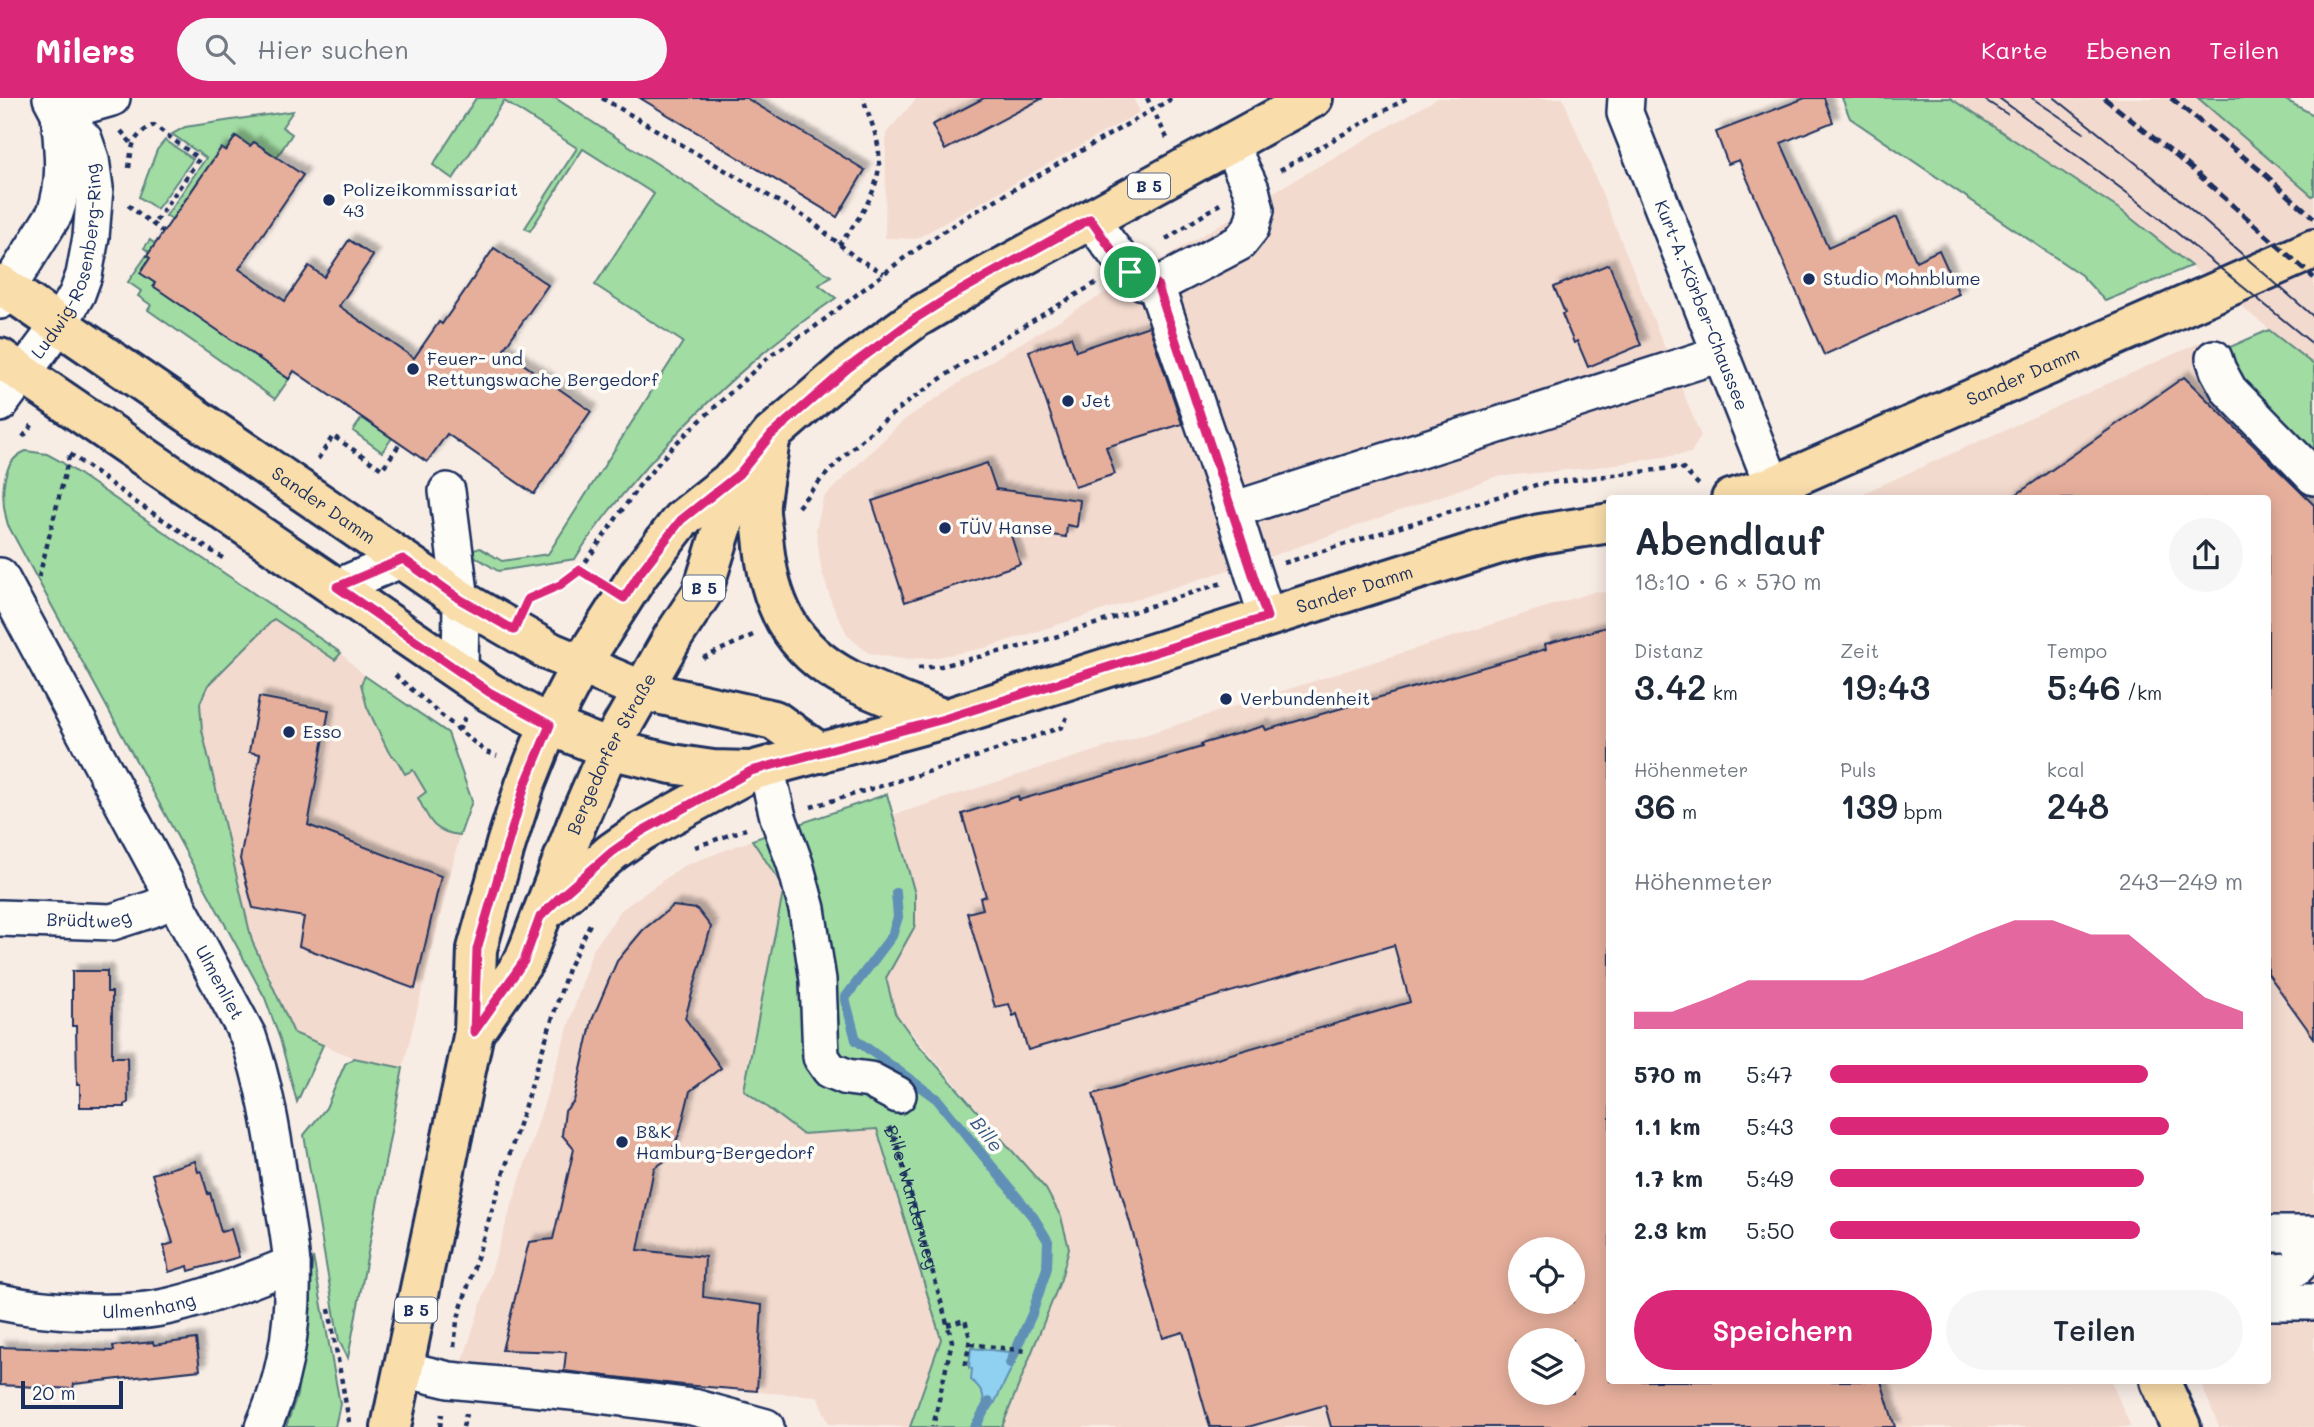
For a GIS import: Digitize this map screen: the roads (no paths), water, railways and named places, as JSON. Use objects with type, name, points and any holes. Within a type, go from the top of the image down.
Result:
[{"type":"main road","name":"Bergedorfer Straße","points":[[391,1427],[474,1032],[477,949],[525,785],[550,725],[580,666],[639,574],[681,520],[739,474],[771,435],[848,368],[916,318],[951,296],[1313,98]]},
{"type":"main road","name":"Sander Damm","points":[[1757,495],[1776,492],[2314,249]]},
{"type":"main road","name":"Sander Damm","points":[[3,292],[59,325],[461,600],[551,652],[644,691],[775,720],[820,753]]},
{"type":"main road","name":"Sander Damm","points":[[12,365],[489,692],[550,725],[609,749],[672,764],[713,770],[758,769],[944,719],[1503,542],[1606,524]]},
{"type":"main road","points":[[771,435],[760,505],[770,584],[784,620],[800,643],[849,679],[944,719]]},
{"type":"main road","name":"Bergedorfer Straße","points":[[474,1032],[524,961],[609,749],[673,637],[702,593],[739,474]]},
{"type":"main road","points":[[1503,542],[1606,547]]},
{"type":"main road","points":[[540,917],[612,852],[642,831],[758,769]]},
{"type":"main road","points":[[2161,1384],[2181,1427]]},
{"type":"street","points":[[55,106],[112,98]]},
{"type":"street","name":"Kurt-A.-Körber-Chaussee","points":[[1620,103],[1776,492]]},
{"type":"street","name":"Ludwig-Rosenberg-Ring","points":[[3,292],[55,213],[60,199],[64,166],[55,106]]},
{"type":"street","name":"Ludwig-Rosenberg-Ring","points":[[12,365],[59,325],[77,294],[92,237],[95,188],[91,159],[84,139],[55,106]]},
{"type":"street","points":[[1090,219],[1125,265],[1143,282],[1156,286],[1239,243],[1251,228],[1256,210],[1250,186],[1229,142]]},
{"type":"street","points":[[1156,286],[1267,617]]},
{"type":"street","points":[[1233,510],[1720,354]]},
{"type":"street","points":[[2214,358],[2229,390],[2314,477]]},
{"type":"street","points":[[0,404],[12,365]]},
{"type":"street","points":[[447,491],[461,600],[460,672]]},
{"type":"street","points":[[337,587],[403,559]]},
{"type":"street","name":"Ulmenliet","points":[[0,576],[176,899],[248,1036],[257,1059],[272,1131],[292,1264],[292,1299],[284,1367],[276,1399],[263,1427]]},
{"type":"street","points":[[758,769],[795,864],[807,909],[818,980],[821,1057],[830,1070],[847,1077],[870,1080],[890,1107]]},
{"type":"street","name":"Brüdtweg","points":[[0,918],[112,922],[176,899]]},
{"type":"street","points":[[2271,1234],[2308,1234],[2300,1264],[2285,1272],[2271,1272]]},
{"type":"street","name":"Ulmenhang","points":[[0,1302],[99,1312],[169,1307],[292,1264]]},
{"type":"street","points":[[2271,1302],[2314,1302]]},
{"type":"street","points":[[403,1369],[449,1380],[693,1407],[766,1427]]},
{"type":"water","points":[[971,1348],[1019,1353],[994,1404],[990,1410],[983,1413],[983,1394],[971,1380]]},
{"type":"waterway","name":"Bille","points":[[896,893],[898,917],[892,936],[845,998],[856,1040],[937,1099],[1034,1218],[1048,1241],[1047,1268],[1032,1314],[1010,1363]]},
{"type":"waterway","name":"Bille","points":[[975,1427],[989,1402]]},
{"type":"tram line","points":[[1982,98],[2007,114]]},
{"type":"tram line","points":[[1999,98],[2138,201],[2314,345]]},
{"type":"tram line","points":[[2032,98],[2084,133]]},
{"type":"tram line","points":[[2055,98],[2163,185],[2314,317]]},
{"type":"railway","points":[[2104,98],[2191,168],[2314,278]]},
{"type":"railway","points":[[2171,98],[2314,218]]},
{"type":"place","name":"Polizeikommissariat 43","points":[[329,200]]},
{"type":"place","name":"Studio Mohnblume","points":[[1809,279]]},
{"type":"place","name":"Feuer- und Rettungswache Bergedorf","points":[[413,369]]},
{"type":"place","name":"Jet","points":[[1068,401]]},
{"type":"place","name":"TÜV Hanse","points":[[945,528]]},
{"type":"place","name":"Verbundenheit","points":[[1226,699]]},
{"type":"place","name":"Esso","points":[[289,732]]},
{"type":"place","name":"B&K Hamburg-Bergedorf","points":[[622,1142]]}]
